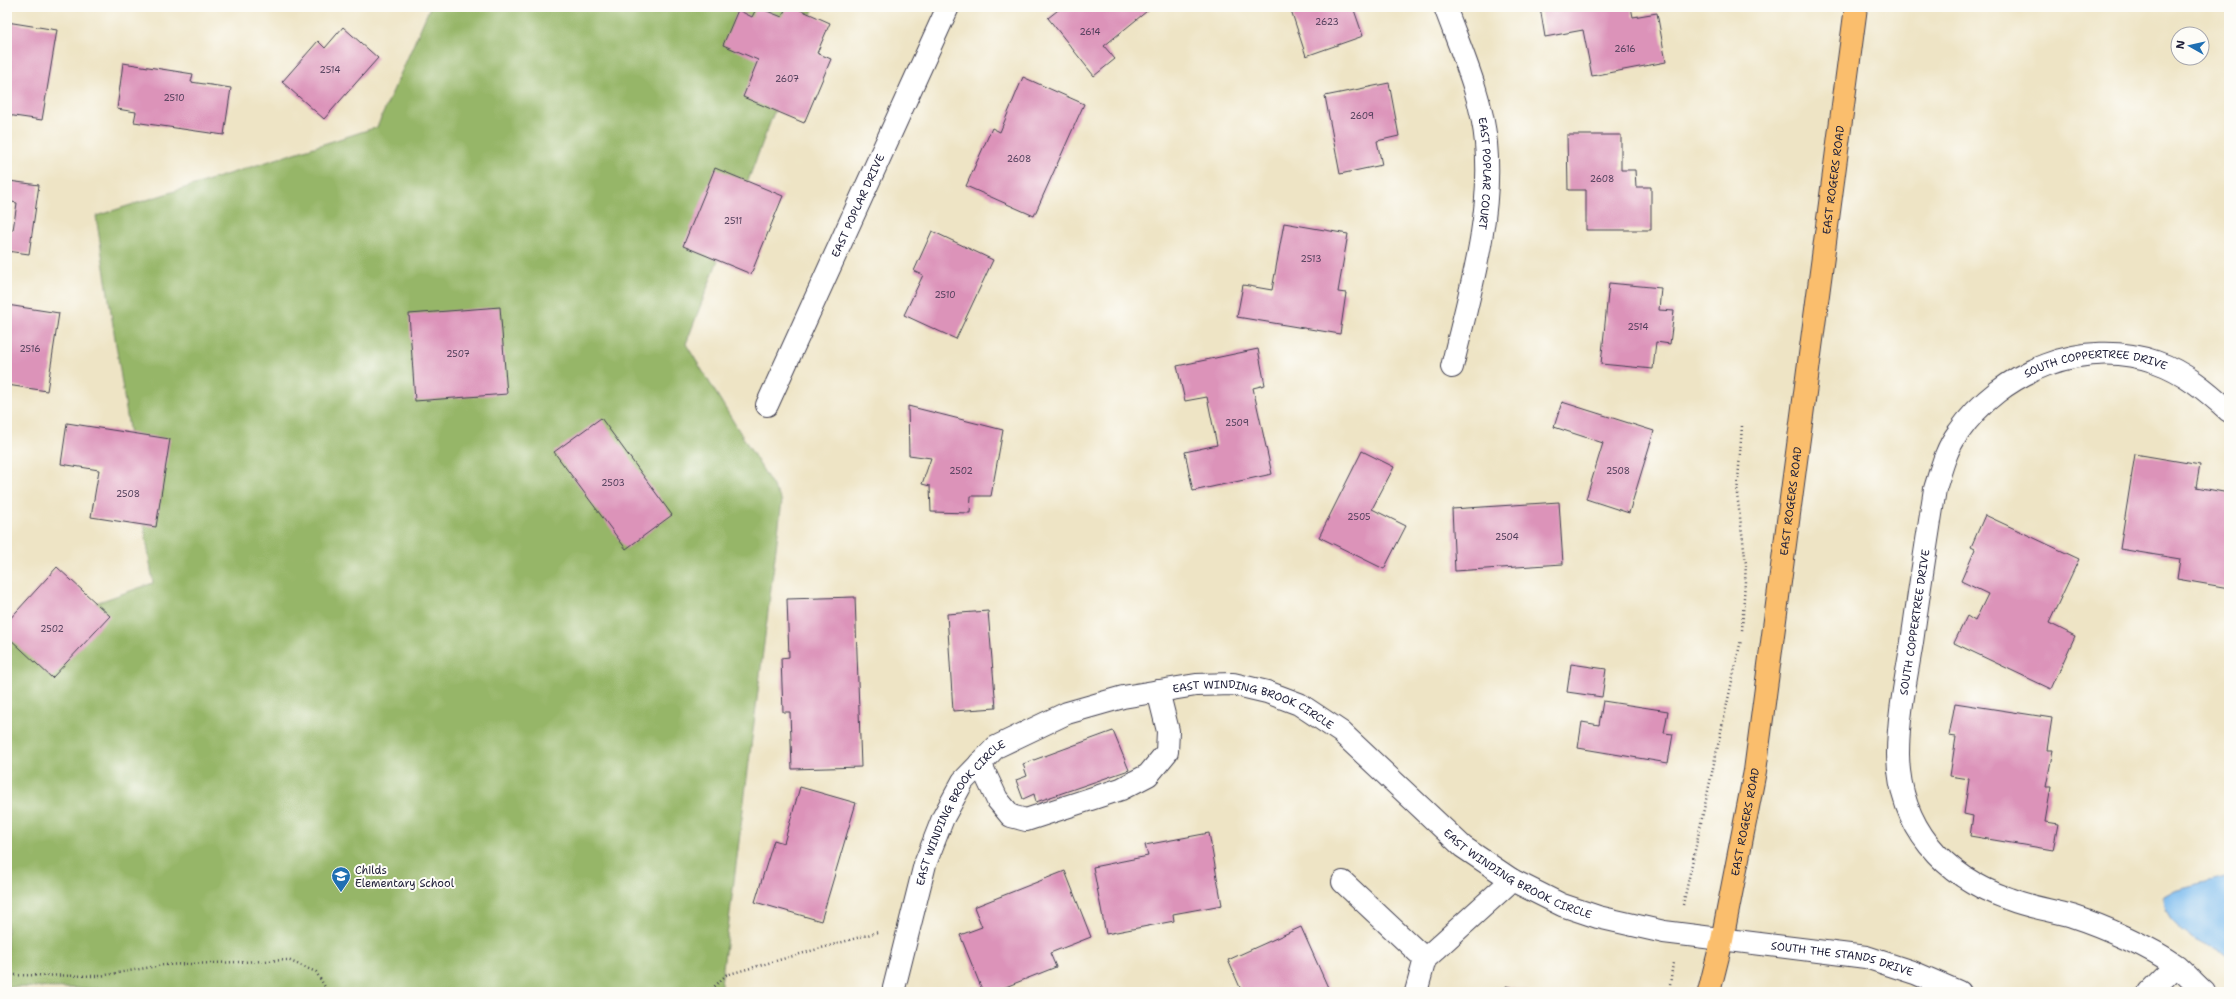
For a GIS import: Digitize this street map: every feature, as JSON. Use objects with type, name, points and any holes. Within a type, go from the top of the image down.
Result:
[{"type":"main road","name":"EAST ROGERS ROAD","points":[[1709,992],[1722,940],[1755,771],[1856,7]]},
{"type":"street","name":"EAST POPLAR DRIVE","points":[[767,405],[948,7]]},
{"type":"street","name":"EAST POPLAR COURT","points":[[1445,7],[1477,94],[1486,143],[1486,202],[1476,263],[1452,367]]},
{"type":"street","name":"SOUTH COPPERTREE DRIVE","points":[[2204,992],[2176,966],[2100,926],[1984,891],[1961,877],[1942,861],[1923,838],[1909,810],[1902,783],[1898,755],[1901,712],[1935,489],[1946,456],[1957,434],[1974,413],[1995,393],[2022,375],[2054,361],[2088,354],[2126,356],[2156,362],[2180,372],[2204,388],[2229,411]]},
{"type":"street","name":"EAST WINDING BROOK CIRCLE","points":[[893,992],[925,864],[943,818],[962,781],[996,747],[1067,713],[1124,697],[1196,685],[1233,684],[1266,692],[1299,704],[1341,732],[1463,847],[1512,880],[1562,905],[1598,917],[1677,934],[1722,940]]},
{"type":"street","points":[[980,763],[998,799],[1011,816],[1026,820],[1121,789],[1148,775],[1168,752],[1168,731],[1158,691]]},
{"type":"street","points":[[1416,992],[1425,959],[1512,880]]},
{"type":"street","points":[[1343,882],[1425,959]]},
{"type":"street","name":"SOUTH THE STANDS DRIVE","points":[[1722,940],[1866,957],[1915,973],[1959,992]]},
{"type":"street","points":[[2150,992],[2176,966]]},
{"type":"path","points":[[1669,992],[1677,934],[1742,635],[1746,564],[1737,494],[1742,426]]},
{"type":"path","points":[[709,992],[726,975],[910,923]]},
{"type":"path","points":[[7,975],[100,976],[163,965],[288,960],[316,972],[328,992]]},
{"type":"green space","points":[[430,7],[814,7],[686,344],[782,501],[720,992],[269,992],[7,987],[7,634],[153,583],[96,216],[377,127]]},
{"type":"water","points":[[2229,876],[2229,955],[2197,941],[2177,926],[2165,907],[2164,896],[2175,890]]},
{"type":"building","points":[[757,7],[782,17],[786,7],[794,7],[830,23],[817,53],[831,59],[804,123],[743,97],[758,60],[723,45],[738,10],[752,17]]},
{"type":"building","points":[[1062,7],[1152,7],[1104,46],[1115,59],[1094,76],[1048,18]]},
{"type":"building","points":[[1290,7],[1353,7],[1363,36],[1306,56]]},
{"type":"building","points":[[1540,7],[1631,7],[1633,17],[1657,13],[1666,62],[1592,76],[1583,30],[1545,37]]},
{"type":"building","points":[[7,22],[57,30],[42,120],[7,115]]},
{"type":"building","points":[[343,27],[378,58],[324,119],[282,82],[318,41],[325,48]]},
{"type":"building","points":[[123,63],[193,74],[191,82],[231,88],[224,135],[134,122],[136,112],[117,109]]},
{"type":"building","points":[[1023,77],[1084,104],[1034,216],[966,186],[992,128],[1000,132]]},
{"type":"building","points":[[1389,83],[1399,136],[1377,141],[1382,165],[1340,174],[1325,96]]},
{"type":"building","points":[[1567,135],[1621,135],[1621,170],[1635,170],[1636,187],[1651,187],[1651,230],[1586,230],[1586,190],[1568,190]]},
{"type":"building","points":[[715,168],[783,196],[751,274],[683,246]]},
{"type":"building","points":[[9,181],[39,185],[29,254],[7,251],[7,229],[13,230],[17,203],[7,201]]},
{"type":"building","points":[[1284,223],[1348,234],[1338,292],[1346,293],[1340,334],[1237,317],[1243,285],[1272,290]]},
{"type":"building","points":[[932,231],[993,260],[956,339],[904,315],[923,275],[914,271]]},
{"type":"building","points":[[1609,283],[1661,288],[1659,310],[1674,311],[1670,344],[1656,342],[1653,369],[1601,364]]},
{"type":"building","points":[[7,305],[59,313],[47,391],[7,385]]},
{"type":"building","points":[[500,307],[507,394],[415,401],[409,314]]},
{"type":"building","points":[[1258,349],[1265,385],[1253,388],[1272,474],[1193,491],[1185,452],[1217,445],[1207,397],[1185,401],[1177,366]]},
{"type":"building","points":[[1562,402],[1654,431],[1629,513],[1586,499],[1603,443],[1554,427]]},
{"type":"building","points":[[908,406],[1003,430],[991,496],[971,496],[970,513],[931,512],[930,486],[922,484],[931,458],[909,455]]},
{"type":"building","points":[[601,418],[672,515],[626,549],[554,452]]},
{"type":"building","points":[[67,423],[170,439],[156,527],[91,517],[99,470],[61,464]]},
{"type":"building","points":[[1362,451],[1394,467],[1372,509],[1406,526],[1384,569],[1319,537]]},
{"type":"building","points":[[2135,454],[2200,465],[2196,487],[2229,493],[2229,588],[2177,579],[2180,559],[2120,549]]},
{"type":"building","points":[[1559,502],[1563,564],[1455,571],[1452,509]]},
{"type":"building","points":[[1985,515],[2079,559],[2049,623],[2075,636],[2051,689],[1954,643],[1967,616],[1975,621],[1988,594],[1961,581],[1975,549],[1971,547]]},
{"type":"building","points":[[57,567],[110,616],[52,678],[7,636],[7,622]]},
{"type":"building","points":[[855,597],[861,767],[792,769],[790,712],[783,712],[781,658],[789,657],[787,599]]},
{"type":"building","points":[[988,611],[996,708],[953,711],[947,614]]},
{"type":"building","points":[[1571,664],[1606,669],[1602,697],[1567,692]]},
{"type":"building","points":[[1603,701],[1668,711],[1664,733],[1673,734],[1668,763],[1578,748],[1582,722],[1599,725]]},
{"type":"building","points":[[1955,703],[2052,718],[2047,750],[2053,750],[2046,787],[2051,787],[2045,822],[2058,824],[2053,850],[1970,836],[1973,816],[1964,814],[1969,779],[1950,776],[1956,737],[1949,736]]},
{"type":"building","points":[[1113,731],[1129,770],[1036,802],[1034,794],[1023,799],[1016,780],[1027,776],[1023,764]]},
{"type":"building","points":[[800,787],[856,803],[821,921],[755,902],[774,840],[784,843]]},
{"type":"building","points":[[1209,833],[1222,905],[1173,914],[1174,921],[1106,934],[1093,867],[1148,856],[1145,845]]},
{"type":"building","points":[[1065,871],[1091,937],[1050,953],[1056,967],[993,992],[983,992],[960,935],[982,927],[974,907]]},
{"type":"building","points":[[1301,927],[1330,992],[1242,992],[1228,960]]},
{"type":"building","points":[[1506,986],[1528,991],[1504,992]]},
{"type":"place","name":"Childs Elementary School","points":[[341,893]]}]
